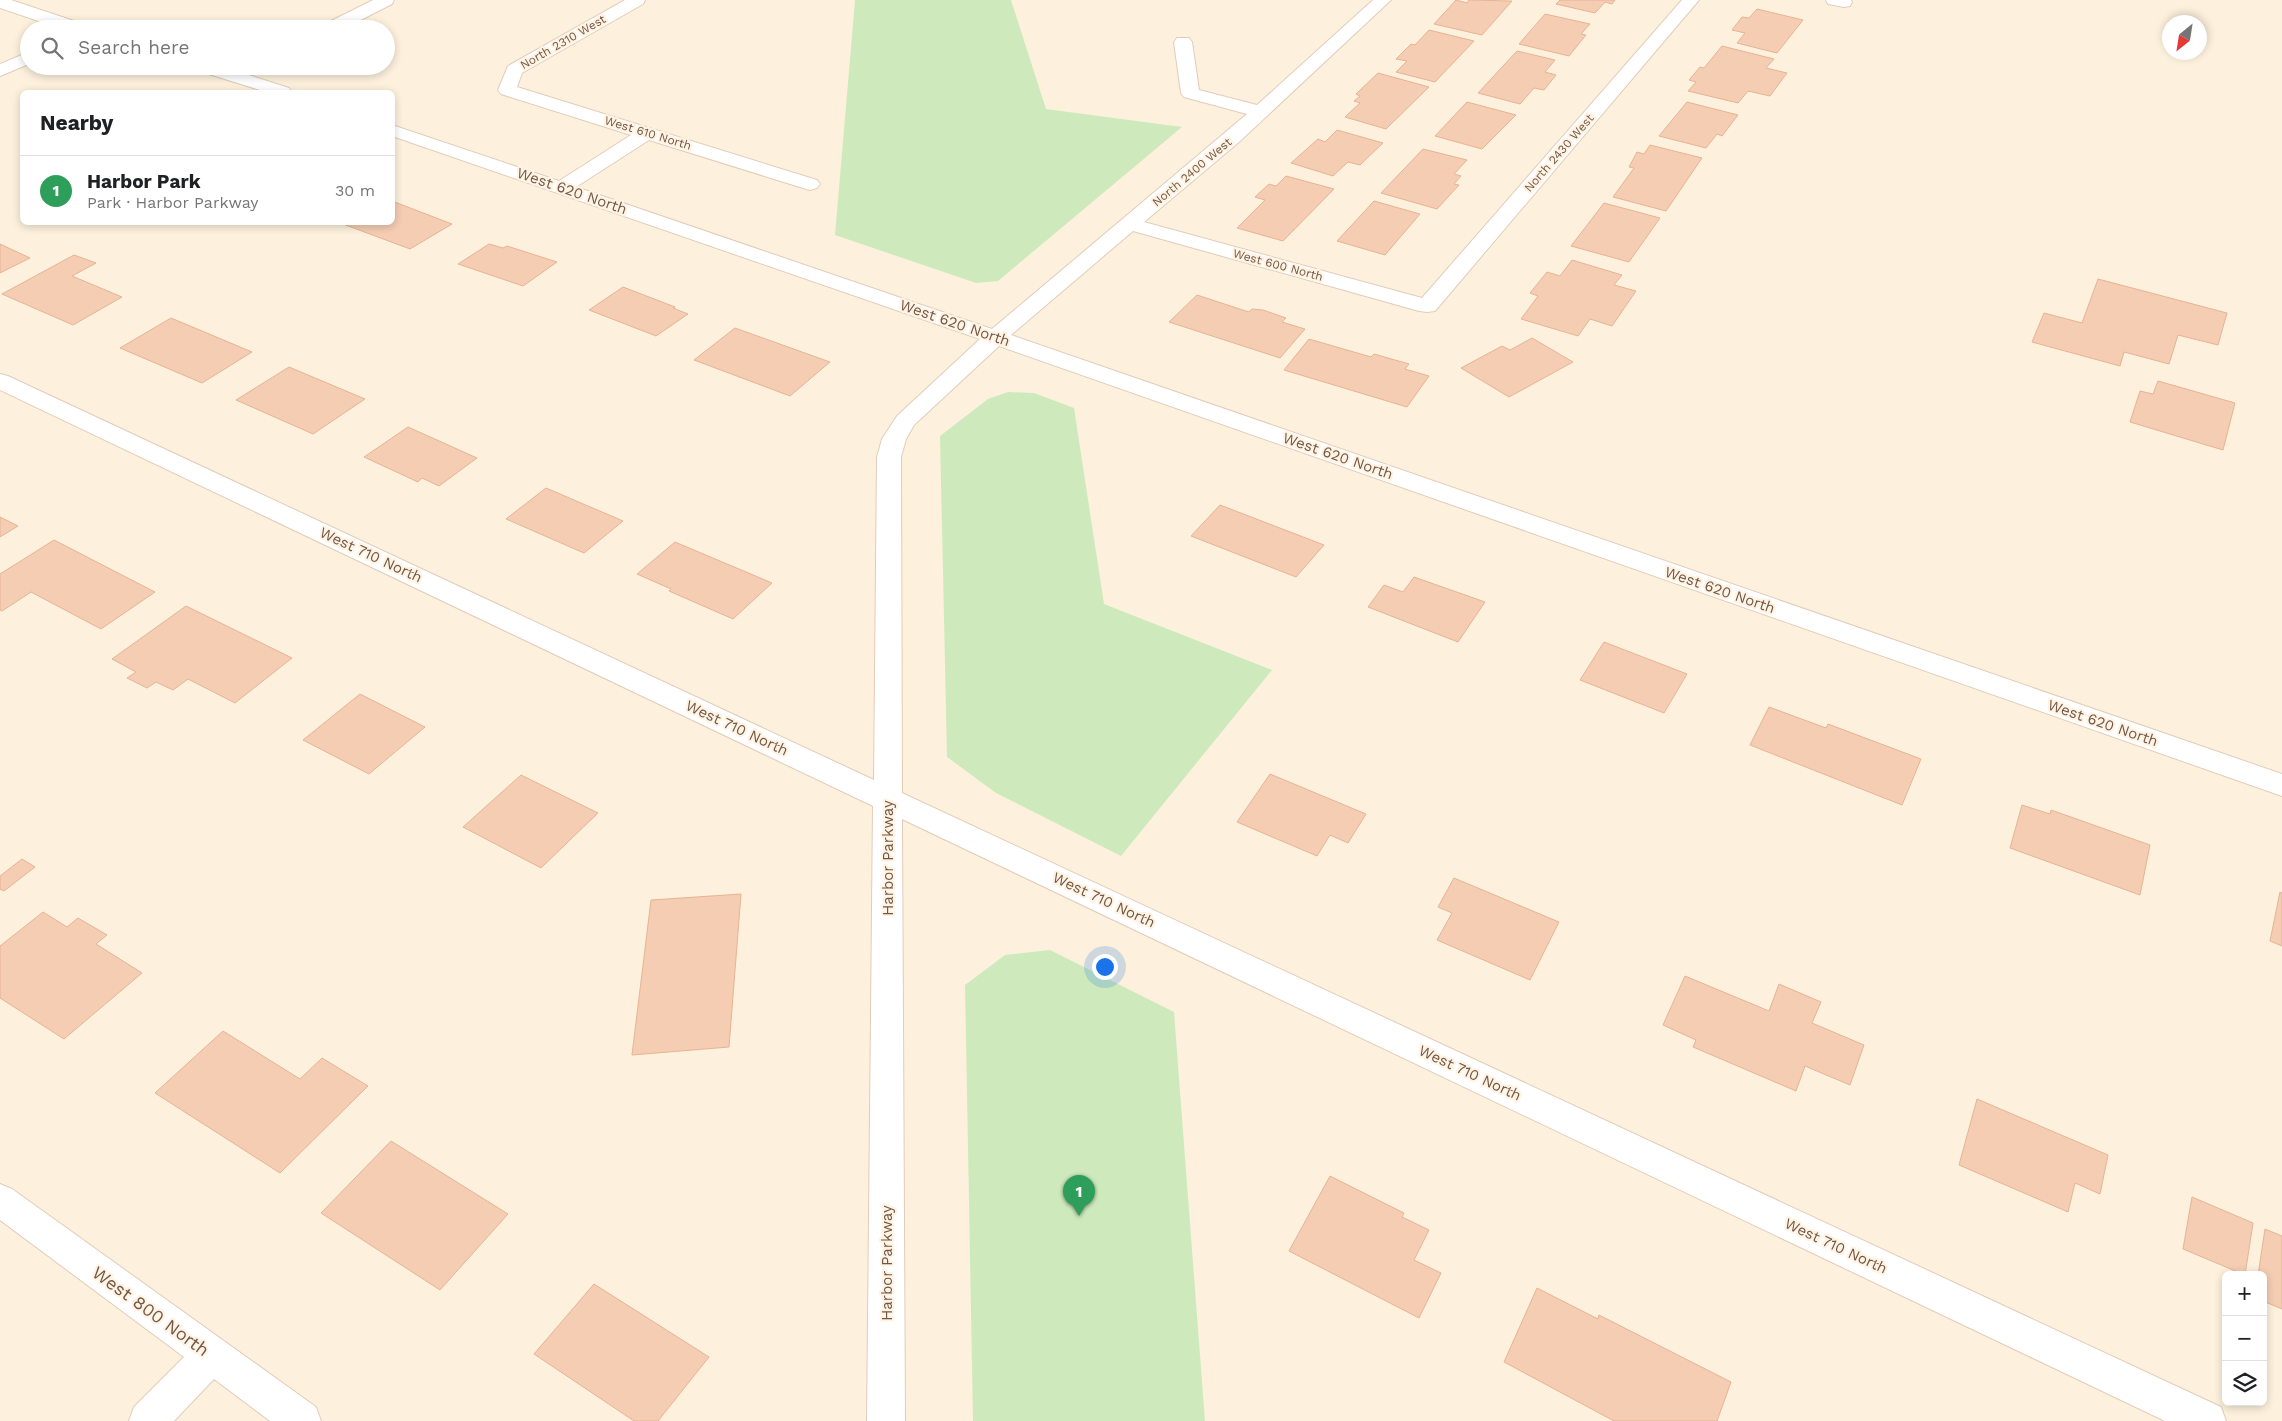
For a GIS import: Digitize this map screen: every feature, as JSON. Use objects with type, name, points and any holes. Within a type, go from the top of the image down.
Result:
[{"type":"street","points":[[347,20],[386,0]]},
{"type":"street","name":"North 2310 West","points":[[514,70],[637,0]]},
{"type":"street","name":"North 2400 West","points":[[995,337],[1261,112],[1383,0]]},
{"type":"street","name":"North 2430 West","points":[[1427,306],[1691,0]]},
{"type":"street","points":[[0,2],[53,20]]},
{"type":"street","points":[[1183,42],[1190,93],[1261,112]]},
{"type":"street","points":[[0,71],[20,61]]},
{"type":"street","name":"West 610 North","points":[[514,70],[507,90],[810,184]]},
{"type":"street","points":[[231,75],[276,90]]},
{"type":"street","name":"West 620 North","points":[[395,131],[995,337],[2282,785]]},
{"type":"street","points":[[562,187],[647,133]]},
{"type":"street","name":"West 600 North","points":[[1128,224],[1427,306]]},
{"type":"street","name":"Harbor Parkway","points":[[886,1421],[890,458],[894,439],[904,421],[995,337]]},
{"type":"street","name":"West 710 North","points":[[0,381],[2207,1421]]},
{"type":"street","name":"West 800 North","points":[[0,1200],[302,1421]]},
{"type":"street","points":[[148,1421],[211,1355]]},
{"type":"green space","points":[[855,0],[1011,0],[1046,109],[1182,127],[998,281],[976,283],[835,235]]},
{"type":"green space","points":[[1008,392],[1034,393],[1074,408],[1104,604],[1272,670],[1121,856],[996,793],[947,757],[940,436],[988,399]]},
{"type":"green space","points":[[1050,950],[1174,1012],[1205,1421],[973,1421],[965,985],[1005,955]]},
{"type":"building","points":[[1456,0],[1467,3],[1469,0],[1512,1],[1482,35],[1434,24]]},
{"type":"building","points":[[1560,0],[1615,0],[1612,4],[1605,2],[1595,13],[1556,4]]},
{"type":"building","points":[[1757,9],[1803,20],[1777,53],[1737,43],[1745,33],[1732,30],[1742,17],[1749,18]]},
{"type":"building","points":[[1545,14],[1590,24],[1581,34],[1586,35],[1569,56],[1519,44]]},
{"type":"building","points":[[1429,30],[1474,41],[1435,82],[1396,72],[1407,61],[1396,59],[1411,44],[1415,45]]},
{"type":"building","points":[[1722,46],[1774,59],[1766,68],[1787,73],[1770,96],[1748,91],[1738,103],[1688,91],[1696,82],[1689,80],[1700,67],[1704,68]]},
{"type":"building","points":[[1517,51],[1555,60],[1545,72],[1556,75],[1544,90],[1534,88],[1520,104],[1478,93]]},
{"type":"building","points":[[1378,73],[1429,87],[1386,129],[1345,117],[1360,103],[1354,101],[1360,96],[1356,94]]},
{"type":"building","points":[[1467,102],[1516,115],[1482,149],[1435,136]]},
{"type":"building","points":[[1687,102],[1738,115],[1722,136],[1717,134],[1706,148],[1659,136]]},
{"type":"building","points":[[1337,130],[1383,143],[1360,165],[1348,162],[1333,176],[1291,163],[1318,139],[1325,142]]},
{"type":"building","points":[[1650,145],[1702,158],[1666,211],[1613,197],[1634,168],[1629,167],[1637,152],[1644,154]]},
{"type":"building","points":[[1423,149],[1467,160],[1454,174],[1461,176],[1454,184],[1459,185],[1437,209],[1381,193]]},
{"type":"building","points":[[1286,176],[1334,189],[1283,241],[1237,228],[1265,200],[1255,197],[1269,184],[1276,186]]},
{"type":"building","points":[[1374,201],[1420,214],[1385,255],[1337,241]]},
{"type":"building","points":[[395,202],[452,224],[410,249],[346,225],[395,225]]},
{"type":"building","points":[[1604,203],[1660,218],[1629,262],[1571,246]]},
{"type":"building","points":[[0,244],[30,258],[0,273]]},
{"type":"building","points":[[489,244],[503,248],[507,246],[557,262],[523,286],[458,264]]},
{"type":"building","points":[[74,255],[96,263],[72,276],[122,297],[73,325],[2,294]]},
{"type":"building","points":[[1572,260],[1622,275],[1614,285],[1636,291],[1612,326],[1590,319],[1578,336],[1521,319],[1538,296],[1530,293],[1547,272],[1560,276]]},
{"type":"building","points":[[2098,279],[2227,313],[2218,345],[2178,335],[2169,364],[2124,352],[2120,366],[2032,342],[2044,313],[2082,323]]},
{"type":"building","points":[[623,287],[688,314],[656,336],[589,310]]},
{"type":"building","points":[[1197,295],[1249,312],[1252,309],[1263,310],[1286,318],[1282,322],[1305,329],[1280,358],[1169,322]]},
{"type":"building","points":[[171,318],[252,352],[202,383],[120,348]]},
{"type":"building","points":[[735,328],[830,362],[790,396],[694,360]]},
{"type":"building","points":[[1532,338],[1573,362],[1509,397],[1461,368],[1502,346],[1510,350]]},
{"type":"building","points":[[1309,339],[1371,357],[1374,354],[1409,364],[1405,369],[1429,376],[1407,407],[1284,370]]},
{"type":"building","points":[[289,367],[365,399],[313,434],[236,400]]},
{"type":"building","points":[[2158,381],[2235,403],[2223,450],[2130,422],[2140,391],[2153,394]]},
{"type":"building","points":[[408,427],[477,458],[439,486],[422,478],[418,482],[364,457]]},
{"type":"building","points":[[546,488],[623,521],[584,553],[506,519]]},
{"type":"building","points":[[1220,505],[1324,545],[1296,577],[1191,536]]},
{"type":"building","points":[[0,517],[18,526],[0,537]]},
{"type":"building","points":[[54,540],[155,592],[101,629],[31,592],[2,611],[0,610],[0,574]]},
{"type":"building","points":[[675,542],[772,583],[733,619],[669,591],[671,589],[637,574]]},
{"type":"building","points":[[1414,577],[1485,602],[1458,642],[1368,607],[1384,585],[1403,592]]},
{"type":"building","points":[[186,606],[292,658],[235,703],[188,679],[173,690],[156,682],[147,688],[127,678],[136,672],[112,659]]},
{"type":"building","points":[[1604,642],[1687,674],[1664,713],[1580,680]]},
{"type":"building","points":[[360,694],[425,727],[369,774],[303,740]]},
{"type":"building","points":[[1769,707],[1826,728],[1828,724],[1921,759],[1902,805],[1750,745]]},
{"type":"building","points":[[1270,774],[1366,814],[1348,843],[1330,835],[1317,856],[1237,822]]},
{"type":"building","points":[[521,775],[598,813],[541,868],[463,827]]},
{"type":"building","points":[[2022,805],[2050,814],[2051,810],[2150,845],[2140,895],[2010,848]]},
{"type":"building","points":[[22,859],[35,867],[4,891],[0,889],[0,876]]},
{"type":"building","points":[[1454,878],[1559,922],[1530,980],[1437,940],[1452,913],[1438,907]]},
{"type":"building","points":[[2280,892],[2282,893],[2282,946],[2270,941]]},
{"type":"building","points":[[741,894],[729,1047],[632,1055],[651,900]]},
{"type":"building","points":[[43,912],[67,927],[78,918],[107,935],[96,944],[142,973],[64,1039],[0,998],[0,946]]},
{"type":"building","points":[[1685,976],[1769,1011],[1779,984],[1821,1002],[1812,1023],[1864,1045],[1850,1085],[1805,1066],[1796,1091],[1693,1047],[1696,1040],[1663,1025]]},
{"type":"building","points":[[223,1031],[300,1079],[322,1058],[368,1086],[280,1173],[155,1093]]},
{"type":"building","points":[[1977,1099],[2108,1155],[2100,1194],[2075,1183],[2068,1212],[1959,1165]]},
{"type":"building","points":[[391,1141],[508,1214],[440,1290],[321,1213]]},
{"type":"building","points":[[1330,1176],[1404,1213],[1402,1217],[1429,1230],[1414,1260],[1441,1273],[1419,1318],[1289,1251]]},
{"type":"building","points":[[2192,1197],[2253,1223],[2246,1271],[2235,1271],[2183,1249]]},
{"type":"building","points":[[2265,1229],[2282,1236],[2282,1309],[2267,1303],[2267,1271],[2259,1271]]},
{"type":"building","points":[[594,1284],[709,1357],[658,1421],[634,1421],[534,1354]]},
{"type":"building","points":[[1537,1288],[1598,1319],[1599,1315],[1731,1382],[1717,1421],[1614,1421],[1504,1362]]},
{"type":"place","name":"Harbor Park","points":[[1079,1216]]}]
